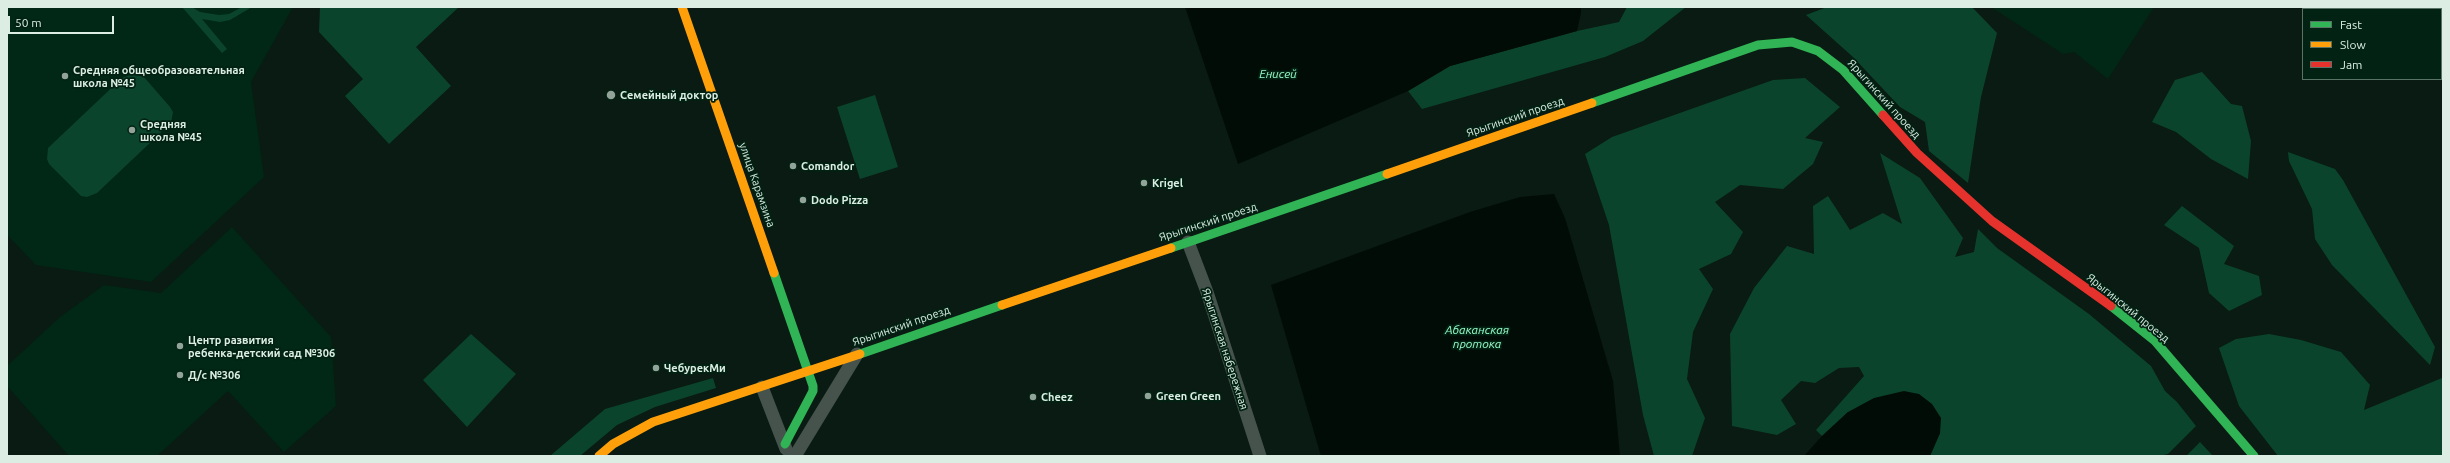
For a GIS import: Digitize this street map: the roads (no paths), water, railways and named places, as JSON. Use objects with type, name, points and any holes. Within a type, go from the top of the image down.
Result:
[{"type":"main road","name":"улица Карамзина","points":[[682,7],[813,386],[813,391],[787,450]]},
{"type":"main road","name":"Ярыгинский проезд","points":[[599,456],[613,444],[653,422],[762,387],[1188,242],[1758,45],[1792,42],[1818,51],[1843,70],[1917,153],[1992,221],[2103,300],[2155,341],[2254,456]]},
{"type":"street","name":"Ярыгинская набережная","points":[[1188,242],[1207,292],[1260,456]]},
{"type":"street","points":[[795,456],[857,354]]},
{"type":"street","points":[[762,387],[787,450]]},
{"type":"water","name":"Енисей","points":[[1185,7],[1581,7],[1581,13],[1577,31],[1450,66],[1408,91],[1238,164]]},
{"type":"water","name":"Абаканская протока","points":[[1554,194],[1565,218],[1613,381],[1620,456],[1321,456],[1271,285],[1470,212],[1520,197]]},
{"type":"water","points":[[1904,391],[1919,394],[1932,404],[1941,418],[1940,433],[1930,456],[1804,456],[1822,436],[1848,412],[1874,398]]},
{"type":"place","name":"Средняя общеобразовательная школа №45","points":[[65,76]]},
{"type":"place","name":"Семейный доктор","points":[[611,95]]},
{"type":"place","name":"Средняя школа №45","points":[[132,130]]},
{"type":"place","name":"Comandor","points":[[793,166]]},
{"type":"place","name":"Krigel","points":[[1144,183]]},
{"type":"place","name":"Dodo Pizza","points":[[803,200]]},
{"type":"place","name":"Центр развития ребенка-детский сад №306","points":[[180,346]]},
{"type":"place","name":"ЧебурекМи","points":[[656,368]]},
{"type":"place","name":"Д/с №306","points":[[180,375]]},
{"type":"place","name":"Green Green","points":[[1148,396]]},
{"type":"place","name":"Cheez","points":[[1033,397]]}]
